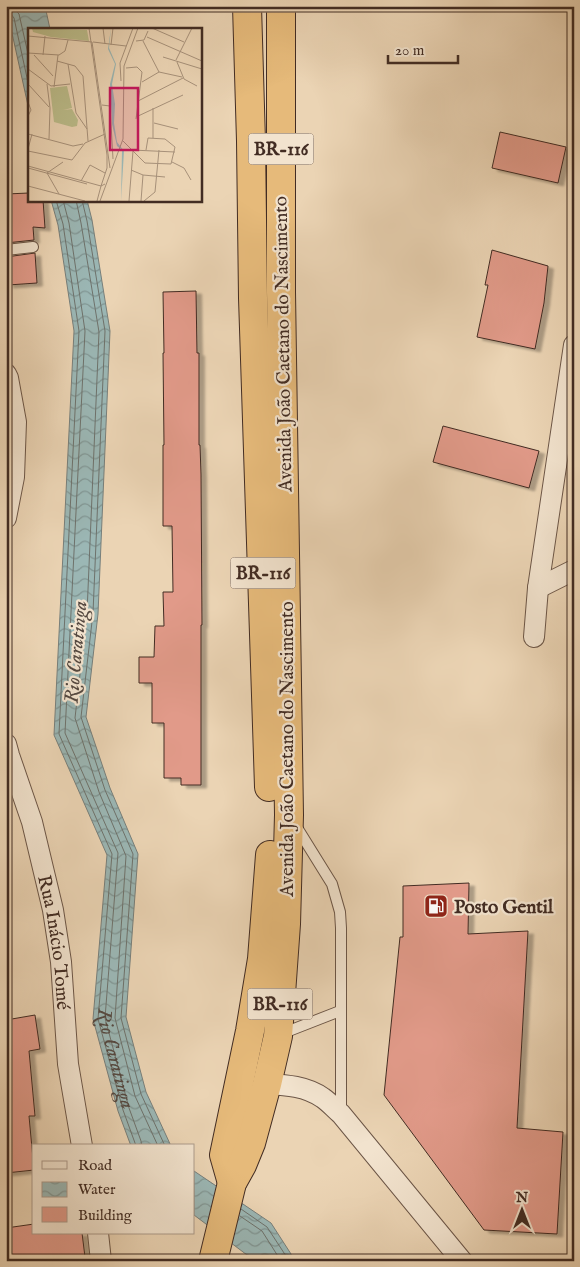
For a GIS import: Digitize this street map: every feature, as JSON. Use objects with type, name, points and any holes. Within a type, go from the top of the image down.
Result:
[{"type":"highway","name":"Avenida João Caetano do Nascimento","points":[[240,1140],[250,1030],[262,959],[270,865],[269,762],[253,298],[247,6]]},
{"type":"highway","name":"Avenida João Caetano do Nascimento","points":[[215,1254],[232,1183],[224,1155],[240,1140],[266,1084],[278,1036],[286,924],[289,815],[280,292],[281,6]]},
{"type":"street","points":[[534,637],[538,588],[574,345]]},
{"type":"street","points":[[6,374],[16,422],[14,477],[6,518]]},
{"type":"street","points":[[538,588],[574,570]]},
{"type":"street","name":"Rua Inácio Tomé","points":[[6,744],[32,822],[53,910],[62,962],[68,1064],[82,1144]]},
{"type":"street","points":[[266,1084],[294,1086],[305,1089],[323,1098],[341,1114],[462,1261]]},
{"type":"street","points":[[98,1234],[101,1261]]},
{"type":"lane","points":[[6,250],[33,247]]},
{"type":"lane","points":[[289,815],[332,884],[340,912],[342,928],[340,1011],[341,1114]]},
{"type":"lane","points":[[278,1036],[340,1011]]},
{"type":"water","points":[[6,6],[45,6],[50,28],[28,28],[28,105]]},
{"type":"water","name":"Rio Caratinga","points":[[51,201],[87,201],[110,331],[98,614],[86,717],[110,788],[138,854],[126,1017],[146,1092],[170,1144],[130,1144],[118,1111],[93,1019],[107,855],[54,735],[74,331],[58,225]]},
{"type":"water","points":[[195,1172],[271,1223],[291,1254],[292,1261],[255,1261],[195,1216]]},
{"type":"building","points":[[500,132],[566,147],[558,183],[492,168]]},
{"type":"building","points":[[28,193],[28,201],[43,201],[45,228],[33,227],[34,240],[6,243],[6,194]]},
{"type":"building","points":[[492,250],[548,266],[544,303],[535,349],[477,337],[488,285],[485,285]]},
{"type":"building","points":[[35,253],[37,283],[8,285],[6,257]]},
{"type":"building","points":[[196,291],[201,474],[201,785],[181,785],[181,778],[164,778],[164,723],[152,723],[152,683],[139,683],[139,657],[154,657],[155,626],[164,626],[163,592],[173,592],[172,526],[163,526],[163,292]]},
{"type":"building","points":[[443,426],[539,451],[529,488],[433,462]]},
{"type":"building","points":[[469,883],[468,934],[528,931],[517,1128],[563,1132],[557,1234],[484,1230],[384,1095],[400,937],[403,937],[403,886]]},
{"type":"building","points":[[35,1015],[40,1049],[29,1051],[35,1116],[29,1116],[32,1170],[6,1173],[6,1020]]},
{"type":"building","points":[[32,1224],[32,1234],[82,1234],[85,1257],[39,1261],[6,1261],[6,1228]]},
{"type":"place","name":"Posto Gentil","points":[[436,906]]}]
